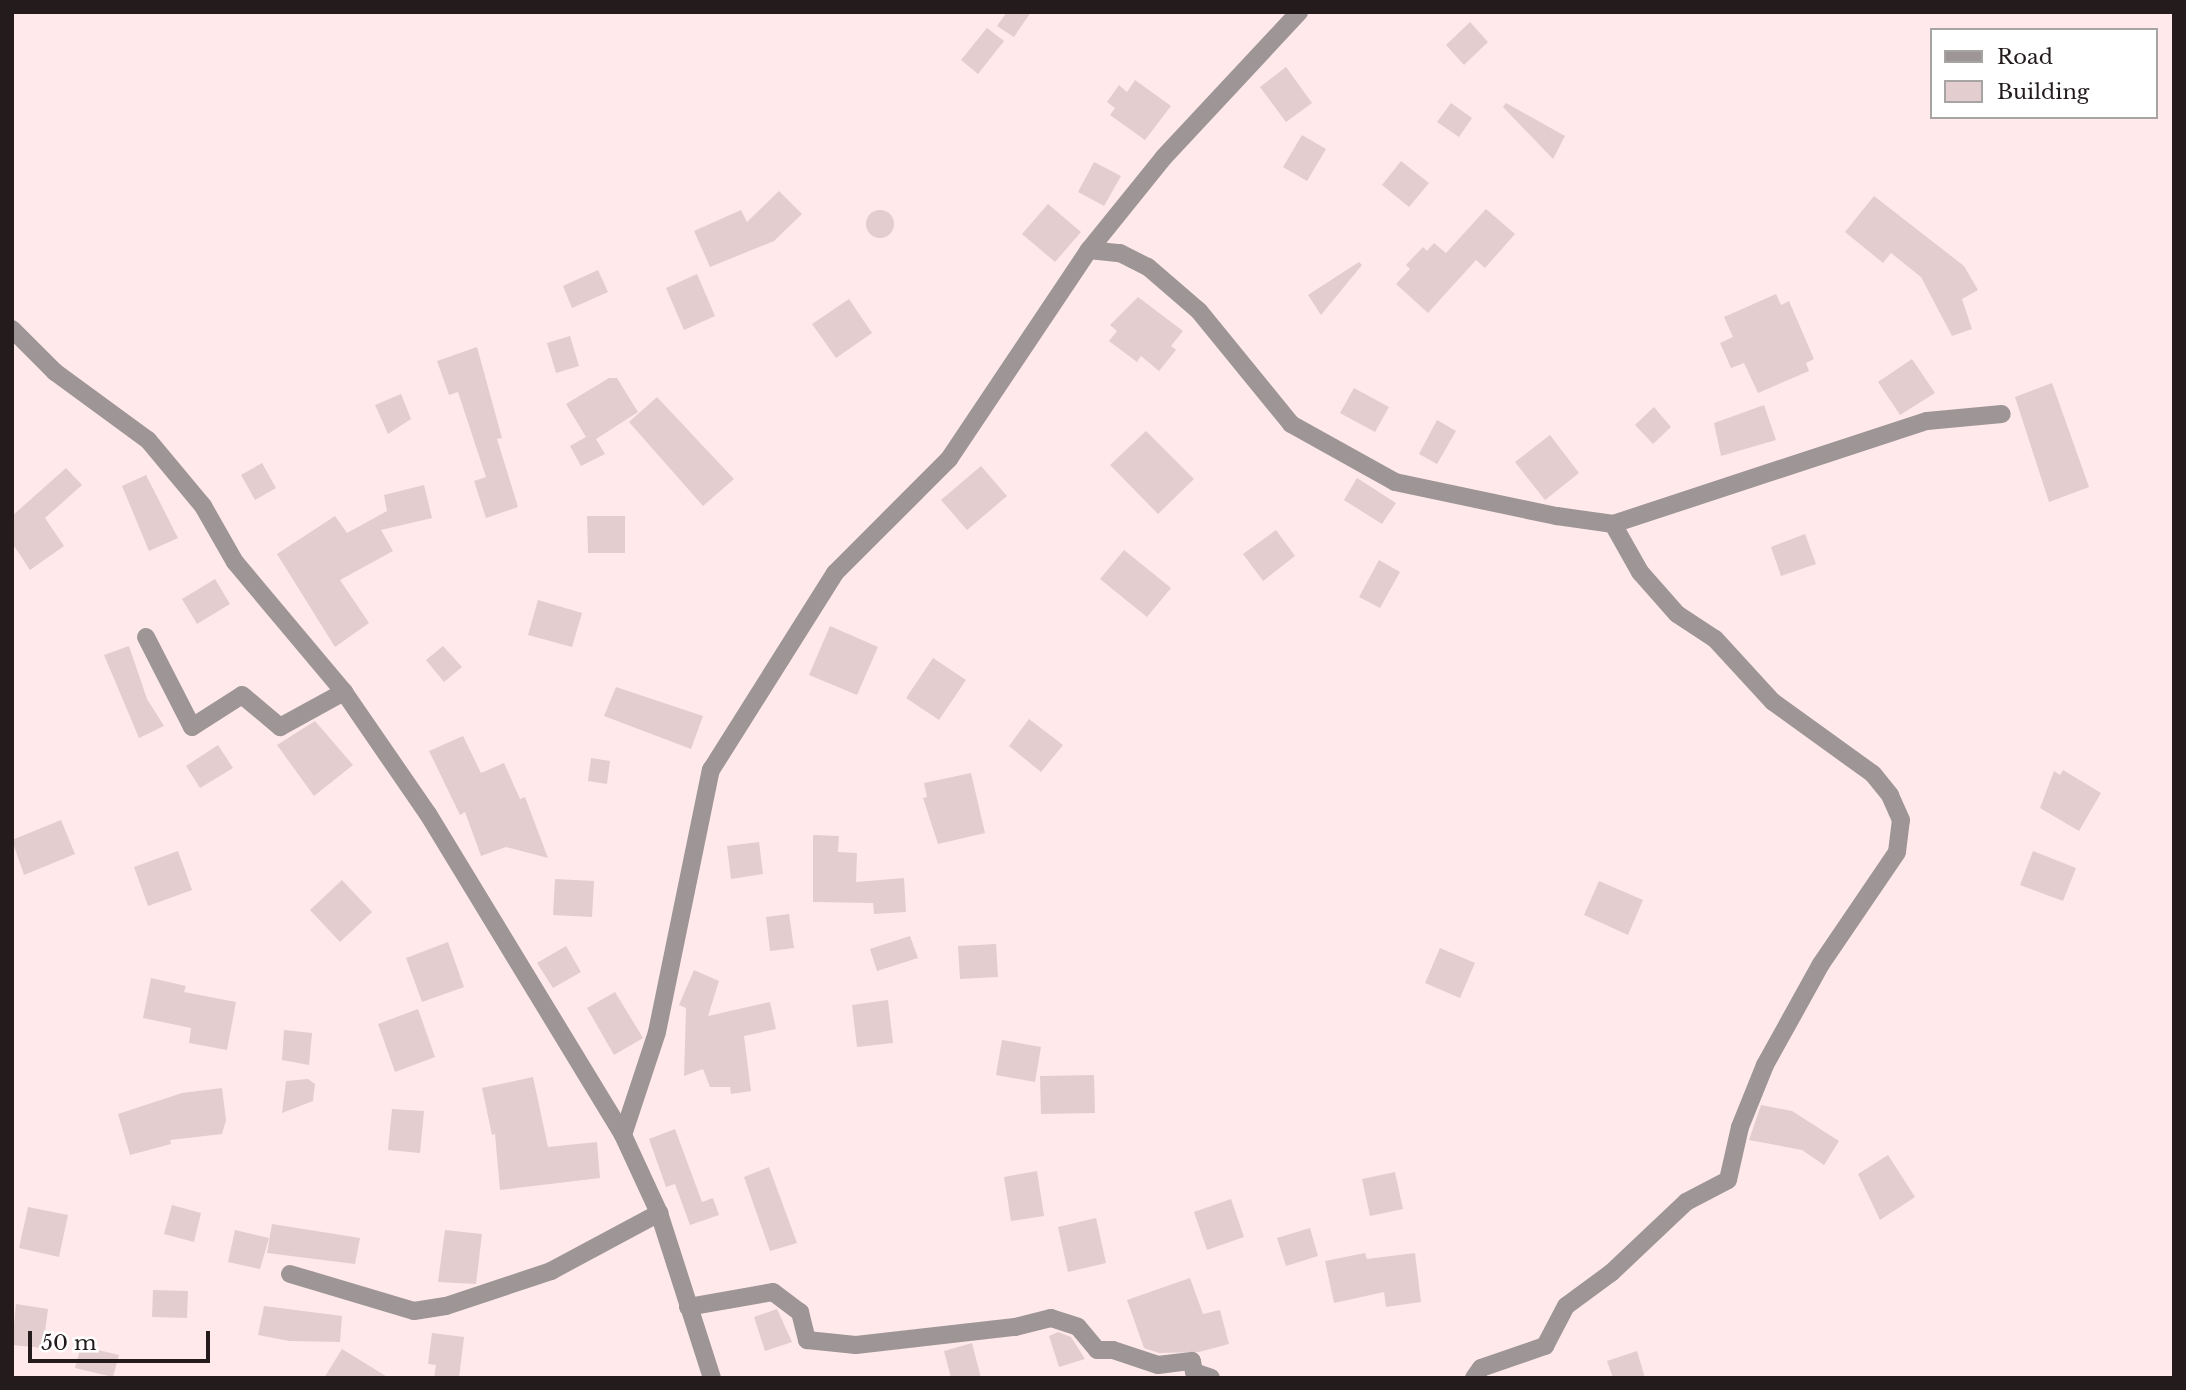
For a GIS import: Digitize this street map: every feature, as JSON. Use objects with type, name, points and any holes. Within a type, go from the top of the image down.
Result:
[{"type":"street","points":[[623,1135],[657,1032],[711,770],[835,573],[949,459],[1088,250],[1164,157],[1299,12]]},
{"type":"street","points":[[1088,250],[1120,253],[1148,267],[1199,311],[1291,424],[1395,482],[1449,496],[1613,524],[1927,421],[2002,414]]},
{"type":"street","points":[[12,329],[55,372],[148,440],[203,506],[235,562],[344,692],[428,814],[623,1135],[659,1213],[712,1378]]},
{"type":"street","points":[[1474,1378],[1481,1368],[1545,1346],[1566,1306],[1611,1273],[1685,1202],[1728,1180],[1740,1127],[1765,1065],[1821,964],[1897,852],[1901,820],[1882,785],[1773,702],[1715,639],[1677,614],[1640,572],[1613,524]]},
{"type":"street","points":[[146,637],[192,727],[242,695],[281,727],[344,692]]},
{"type":"street","points":[[290,1274],[414,1311],[446,1306],[551,1271],[659,1213]]},
{"type":"street","points":[[688,1307],[773,1292],[800,1312],[807,1340],[856,1345],[1015,1328],[1051,1318],[1079,1327],[1097,1350],[1112,1350],[1158,1365],[1192,1361],[1194,1372],[1211,1378]]},
{"type":"building","points":[[1007,12],[1031,12],[1014,37],[997,26]]},
{"type":"building","points":[[1470,22],[1488,42],[1464,65],[1446,45]]},
{"type":"building","points":[[987,28],[1004,41],[978,74],[961,60]]},
{"type":"building","points":[[1286,67],[1312,103],[1286,122],[1260,87]]},
{"type":"building","points":[[1135,80],[1171,106],[1145,140],[1110,115],[1115,108],[1107,102],[1119,85],[1127,92]]},
{"type":"building","points":[[1451,103],[1472,118],[1459,137],[1437,122]]},
{"type":"building","points":[[1506,103],[1565,136],[1553,159],[1503,107]]},
{"type":"building","points":[[1302,135],[1326,149],[1307,181],[1283,167]]},
{"type":"building","points":[[1401,161],[1429,183],[1409,207],[1382,185]]},
{"type":"building","points":[[1094,162],[1121,176],[1104,206],[1078,192]]},
{"type":"building","points":[[779,191],[802,214],[774,241],[710,267],[694,231],[741,210],[747,222]]},
{"type":"building","points":[[1874,196],[1964,266],[1978,290],[1962,299],[1972,329],[1952,336],[1921,277],[1891,253],[1883,263],[1845,232]]},
{"type":"building","points":[[1048,204],[1081,232],[1055,262],[1022,234]]},
{"type":"building","points":[[1486,209],[1515,234],[1485,268],[1476,260],[1428,313],[1396,284],[1410,269],[1406,265],[1423,247],[1427,251],[1434,243],[1446,253]]},
{"type":"building","points":[[880,210],[890,214],[894,224],[890,234],[880,238],[870,234],[866,224],[870,214]]},
{"type":"building","points":[[1359,262],[1362,265],[1321,315],[1308,295]]},
{"type":"building","points":[[598,270],[608,292],[572,308],[563,286]]},
{"type":"building","points":[[697,274],[715,316],[684,330],[666,288]]},
{"type":"building","points":[[1776,294],[1781,305],[1789,301],[1814,359],[1806,363],[1809,371],[1758,393],[1744,363],[1731,368],[1720,343],[1733,337],[1724,317]]},
{"type":"building","points":[[1138,297],[1183,331],[1171,346],[1176,350],[1159,371],[1141,356],[1137,362],[1109,341],[1117,331],[1110,325]]},
{"type":"building","points":[[849,299],[872,333],[836,358],[812,324]]},
{"type":"building","points":[[570,336],[579,366],[556,373],[547,343]]},
{"type":"building","points":[[477,347],[502,438],[497,439],[518,507],[486,518],[474,481],[486,477],[458,392],[449,395],[437,361]]},
{"type":"building","points":[[1912,359],[1935,393],[1900,415],[1878,382]]},
{"type":"building","points":[[609,378],[617,378],[638,412],[596,439],[605,454],[581,466],[570,446],[586,437],[566,404]]},
{"type":"building","points":[[2052,383],[2089,487],[2049,502],[2015,397]]},
{"type":"building","points":[[1354,388],[1389,407],[1375,432],[1340,413]]},
{"type":"building","points":[[401,394],[411,419],[388,434],[375,405]]},
{"type":"building","points":[[657,397],[734,479],[703,506],[629,422]]},
{"type":"building","points":[[1764,405],[1776,440],[1721,456],[1714,423]]},
{"type":"building","points":[[1654,407],[1671,427],[1653,444],[1635,425]]},
{"type":"building","points":[[1437,420],[1456,431],[1437,464],[1419,454]]},
{"type":"building","points":[[1146,431],[1194,479],[1158,514],[1110,465]]},
{"type":"building","points":[[1550,435],[1579,473],[1545,500],[1515,462]]},
{"type":"building","points":[[262,463],[276,488],[255,500],[241,475]]},
{"type":"building","points":[[981,466],[1007,496],[967,530],[941,500]]},
{"type":"building","points":[[66,468],[82,485],[45,518],[64,546],[30,570],[12,543],[12,516]]},
{"type":"building","points":[[146,475],[178,538],[149,551],[122,486]]},
{"type":"building","points":[[1357,478],[1396,503],[1382,524],[1344,500]]},
{"type":"building","points":[[424,485],[432,518],[381,530],[393,551],[340,580],[369,623],[335,647],[277,554],[335,516],[347,533],[387,511],[384,495]]},
{"type":"building","points":[[587,516],[625,516],[625,553],[588,553]]},
{"type":"building","points":[[1276,530],[1295,556],[1263,581],[1243,554]]},
{"type":"building","points":[[1805,534],[1816,564],[1781,576],[1771,547]]},
{"type":"building","points":[[1124,550],[1171,588],[1147,617],[1100,579]]},
{"type":"building","points":[[1379,560],[1400,572],[1380,608],[1359,597]]},
{"type":"building","points":[[215,579],[230,604],[197,624],[182,599]]},
{"type":"building","points":[[538,600],[582,613],[572,647],[528,635]]},
{"type":"building","points":[[830,626],[878,647],[857,695],[809,675]]},
{"type":"building","points":[[129,646],[147,699],[164,726],[139,738],[104,655]]},
{"type":"building","points":[[443,646],[462,667],[444,682],[426,660]]},
{"type":"building","points":[[933,658],[966,680],[939,720],[906,698]]},
{"type":"building","points":[[616,687],[703,716],[691,749],[604,716]]},
{"type":"building","points":[[1029,719],[1063,745],[1041,772],[1009,746]]},
{"type":"building","points":[[315,721],[353,765],[314,796],[277,745]]},
{"type":"building","points":[[463,736],[481,773],[504,763],[520,799],[525,797],[548,858],[506,847],[481,856],[465,812],[460,815],[429,751]]},
{"type":"building","points":[[218,745],[233,768],[200,788],[186,766]]},
{"type":"building","points":[[591,758],[610,761],[607,784],[588,781]]},
{"type":"building","points":[[2063,770],[2101,793],[2079,831],[2040,808],[2054,771],[2060,775]]},
{"type":"building","points":[[971,773],[985,833],[938,844],[923,798],[927,797],[924,783]]},
{"type":"building","points":[[61,820],[75,854],[24,875],[12,840]]},
{"type":"building","points":[[813,835],[839,836],[838,852],[857,853],[856,882],[904,878],[906,912],[874,914],[873,903],[813,902]]},
{"type":"building","points":[[759,842],[763,874],[731,879],[727,846]]},
{"type":"building","points":[[178,851],[192,890],[148,906],[134,867]]},
{"type":"building","points":[[2033,851],[2076,868],[2063,901],[2020,885]]},
{"type":"building","points":[[555,879],[594,881],[592,917],[553,915]]},
{"type":"building","points":[[342,880],[372,912],[340,942],[310,910]]},
{"type":"building","points":[[1599,881],[1643,900],[1628,935],[1584,915]]},
{"type":"building","points":[[789,914],[794,948],[770,951],[766,917]]},
{"type":"building","points":[[910,936],[918,958],[877,971],[870,949]]},
{"type":"building","points":[[448,942],[464,987],[422,1002],[406,958]]},
{"type":"building","points":[[996,944],[998,977],[960,979],[958,946]]},
{"type":"building","points":[[566,946],[581,972],[553,988],[537,963]]},
{"type":"building","points":[[1440,948],[1475,963],[1460,998],[1425,983]]},
{"type":"building","points":[[694,970],[719,981],[708,1016],[770,1002],[776,1029],[744,1036],[751,1091],[731,1094],[730,1087],[710,1087],[703,1069],[684,1076],[686,1008],[679,1005]]},
{"type":"building","points":[[151,978],[186,986],[184,992],[236,1002],[227,1050],[189,1043],[191,1028],[143,1018]]},
{"type":"building","points":[[615,992],[643,1038],[614,1055],[587,1008]]},
{"type":"building","points":[[888,1000],[893,1043],[857,1047],[852,1005]]},
{"type":"building","points":[[418,1009],[435,1057],[395,1072],[378,1024]]},
{"type":"building","points":[[284,1030],[312,1033],[309,1065],[282,1060]]},
{"type":"building","points":[[1002,1040],[1041,1047],[1035,1082],[996,1075]]},
{"type":"building","points":[[1094,1075],[1095,1113],[1041,1114],[1040,1076]]},
{"type":"building","points":[[533,1077],[548,1147],[597,1142],[600,1178],[500,1190],[495,1134],[492,1135],[482,1088]]},
{"type":"building","points":[[308,1079],[315,1084],[313,1101],[282,1113],[286,1081]]},
{"type":"building","points":[[222,1088],[226,1120],[222,1134],[170,1140],[171,1144],[130,1155],[118,1114],[182,1093]]},
{"type":"building","points":[[1761,1105],[1792,1111],[1839,1141],[1824,1165],[1802,1150],[1749,1140]]},
{"type":"building","points":[[392,1109],[424,1111],[420,1153],[388,1150]]},
{"type":"building","points":[[675,1129],[702,1202],[713,1198],[719,1215],[690,1225],[675,1184],[666,1187],[649,1139]]},
{"type":"building","points":[[1888,1155],[1915,1197],[1880,1220],[1858,1174]]},
{"type":"building","points":[[769,1167],[797,1243],[770,1251],[744,1177]]},
{"type":"building","points":[[1037,1171],[1044,1216],[1011,1221],[1004,1177]]},
{"type":"building","points":[[1395,1172],[1403,1209],[1370,1216],[1362,1179]]},
{"type":"building","points":[[1231,1199],[1244,1237],[1207,1250],[1194,1212]]},
{"type":"building","points":[[172,1205],[201,1213],[194,1242],[164,1234]]},
{"type":"building","points":[[28,1207],[68,1215],[59,1257],[19,1248]]},
{"type":"building","points":[[1096,1218],[1106,1263],[1068,1272],[1058,1227]]},
{"type":"building","points":[[272,1224],[360,1238],[355,1264],[267,1253]]},
{"type":"building","points":[[1310,1228],[1318,1256],[1286,1266],[1277,1238]]},
{"type":"building","points":[[235,1230],[269,1238],[260,1269],[228,1262]]},
{"type":"building","points":[[445,1230],[482,1234],[476,1284],[438,1282]]},
{"type":"building","points":[[1365,1253],[1367,1259],[1415,1253],[1421,1302],[1386,1307],[1384,1292],[1334,1303],[1325,1261]]},
{"type":"building","points":[[1190,1278],[1203,1314],[1220,1310],[1229,1344],[1199,1352],[1159,1353],[1144,1348],[1127,1300]]},
{"type":"building","points":[[153,1290],[188,1291],[187,1318],[152,1317]]},
{"type":"building","points":[[16,1304],[48,1309],[43,1348],[12,1345]]},
{"type":"building","points":[[264,1306],[342,1316],[340,1342],[289,1341],[258,1335]]},
{"type":"building","points":[[777,1309],[792,1342],[765,1351],[754,1317]]},
{"type":"building","points":[[1058,1332],[1071,1337],[1085,1359],[1059,1367],[1049,1336]]},
{"type":"building","points":[[432,1333],[464,1337],[459,1378],[434,1378],[436,1365],[428,1364]]},
{"type":"building","points":[[972,1343],[981,1378],[951,1378],[944,1351]]},
{"type":"building","points":[[81,1346],[119,1355],[113,1377],[75,1368]]},
{"type":"building","points":[[342,1349],[389,1378],[324,1378]]},
{"type":"building","points":[[1637,1351],[1645,1378],[1613,1378],[1607,1361]]}]
